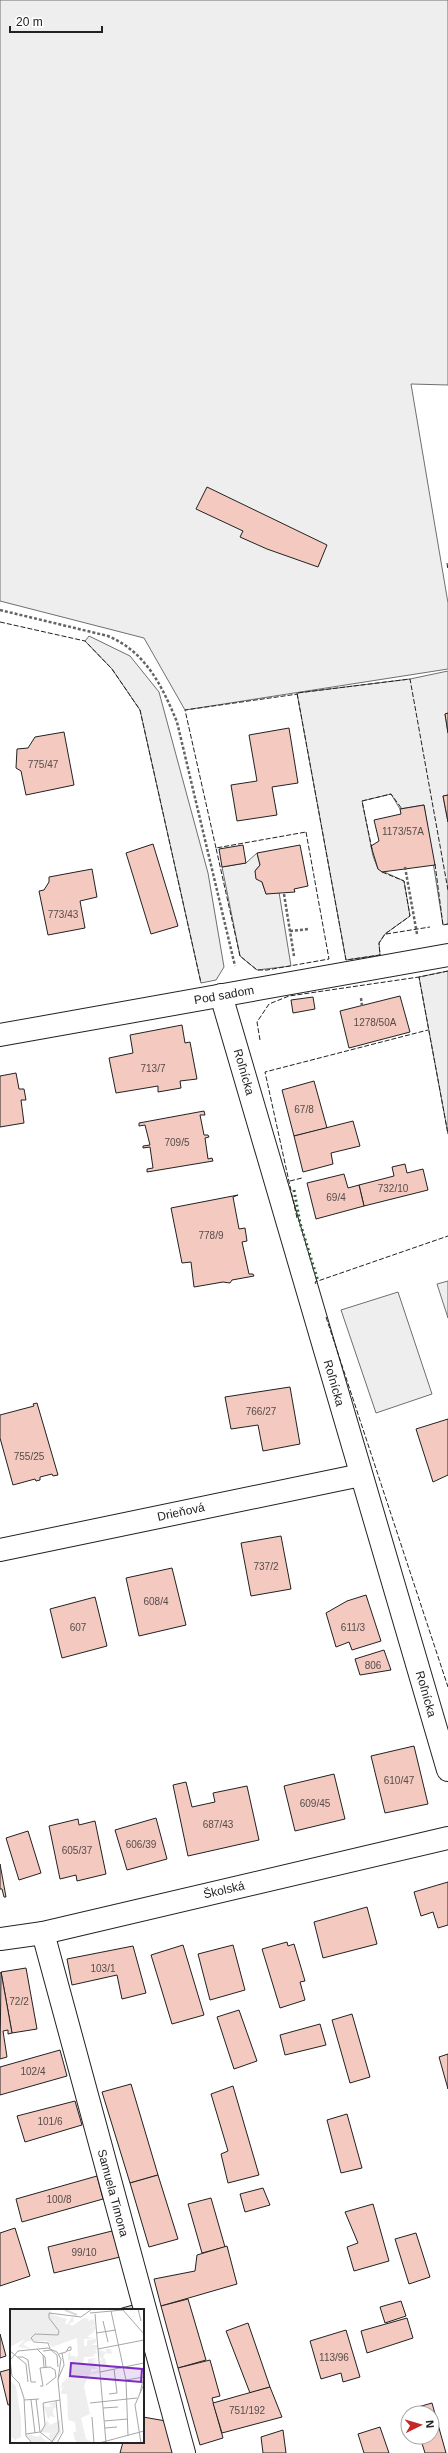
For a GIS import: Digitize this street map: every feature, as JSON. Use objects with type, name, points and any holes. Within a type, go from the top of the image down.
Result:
[{"type":"street","name":"Pod sadom","points":[[0,1035],[448,955]]},
{"type":"street","name":"Roľnícka","points":[[231,994],[361,1475],[448,1770]]},
{"type":"street","name":"Drieňová","points":[[0,1550],[361,1475]]},
{"type":"street","name":"Školská","points":[[0,1939],[43,1933],[448,1838]]},
{"type":"street","name":"Samuela Timona","points":[[43,1933],[184,2453]]},
{"type":"path","points":[[0,610],[108,636],[125,643],[142,660],[162,687],[177,722],[231,994]]},
{"type":"path","points":[[405,867],[416,929]]},
{"type":"path","points":[[284,894],[299,982]]},
{"type":"path","points":[[290,931],[309,929]]},
{"type":"shaded area","points":[[0,0],[448,0],[448,385],[411,384],[448,603],[448,669],[185,710],[144,638],[0,601]]},
{"type":"shaded area","points":[[89,636],[130,656],[159,692],[208,873],[224,967],[216,980],[201,983],[140,710],[112,669],[85,641]]},
{"type":"shaded area","points":[[448,671],[448,713],[445,714],[448,733],[448,795],[443,796],[448,822],[448,924],[443,925],[424,805],[400,809],[391,794],[362,801],[373,856],[378,869],[404,881],[410,916],[385,934],[379,943],[380,955],[346,960],[297,693],[410,679]]},
{"type":"shaded area","points":[[257,853],[260,865],[255,871],[262,882],[266,894],[279,892],[291,966],[257,970],[240,956],[222,867],[246,863]]},
{"type":"shaded area","points":[[448,971],[448,1134],[419,977]]},
{"type":"shaded area","points":[[448,1281],[448,1318],[437,1284]]},
{"type":"shaded area","points":[[398,1292],[432,1394],[376,1413],[341,1310]]},
{"type":"building","points":[[207,487],[327,545],[318,567],[267,549],[240,537],[243,531],[196,509]]},
{"type":"building","points":[[448,713],[448,733],[445,714]]},
{"type":"building","points":[[289,728],[298,783],[272,787],[277,815],[237,821],[231,785],[257,781],[249,735]]},
{"type":"building","points":[[64,732],[74,785],[26,795],[21,771],[16,768],[17,749],[28,748],[35,737]]},
{"type":"building","points":[[448,795],[448,822],[443,796]]},
{"type":"building","points":[[424,805],[435,865],[382,872],[378,869],[371,846],[379,841],[374,820],[401,814],[400,809]]},
{"type":"building","points":[[153,844],[178,926],[151,934],[126,853]]},
{"type":"building","points":[[243,845],[246,863],[222,867],[219,849]]},
{"type":"building","points":[[300,845],[308,886],[294,889],[295,892],[266,894],[262,882],[256,879],[255,871],[260,865],[257,853]]},
{"type":"building","points":[[92,869],[97,897],[80,901],[85,928],[48,935],[39,891],[44,890],[49,882],[49,877]]},
{"type":"building","points":[[400,996],[410,1032],[349,1048],[340,1011]]},
{"type":"building","points":[[313,997],[315,1009],[293,1013],[291,1000]]},
{"type":"building","points":[[182,1025],[185,1043],[190,1042],[197,1079],[180,1081],[181,1088],[158,1092],[158,1086],[116,1093],[109,1058],[133,1053],[130,1035]]},
{"type":"building","points":[[16,1073],[19,1089],[24,1089],[26,1100],[21,1100],[24,1123],[0,1127],[0,1076]]},
{"type":"building","points":[[314,1081],[327,1128],[294,1136],[282,1090]]},
{"type":"building","points":[[204,1111],[205,1115],[200,1115],[204,1135],[208,1135],[209,1137],[205,1138],[208,1159],[212,1158],[213,1161],[147,1172],[147,1169],[153,1168],[150,1147],[143,1148],[143,1146],[150,1145],[145,1125],[139,1126],[139,1123]]},
{"type":"building","points":[[353,1121],[360,1146],[331,1153],[333,1164],[303,1172],[294,1136]]},
{"type":"building","points":[[405,1164],[407,1173],[423,1169],[428,1190],[364,1206],[359,1185],[394,1176],[392,1167]]},
{"type":"building","points":[[344,1174],[348,1188],[359,1185],[364,1206],[316,1219],[307,1183]]},
{"type":"building","points":[[238,1195],[233,1197],[239,1229],[245,1228],[247,1241],[242,1242],[249,1274],[253,1274],[254,1276],[232,1280],[230,1283],[223,1282],[194,1287],[191,1262],[182,1263],[171,1208]]},
{"type":"building","points":[[290,1387],[300,1444],[263,1451],[258,1425],[231,1429],[225,1397]]},
{"type":"building","points":[[37,1403],[58,1475],[53,1476],[52,1474],[40,1477],[40,1480],[36,1481],[35,1479],[13,1485],[0,1438],[0,1415],[34,1406],[33,1404]]},
{"type":"building","points":[[448,1419],[448,1475],[433,1482],[416,1429]]},
{"type":"building","points":[[281,1536],[291,1589],[251,1596],[241,1543]]},
{"type":"building","points":[[172,1568],[186,1625],[139,1636],[126,1578]]},
{"type":"building","points":[[366,1595],[381,1641],[352,1650],[349,1642],[336,1647],[326,1613],[347,1601]]},
{"type":"building","points":[[95,1597],[107,1646],[62,1658],[50,1609]]},
{"type":"building","points":[[384,1650],[391,1670],[360,1675],[355,1659]]},
{"type":"building","points":[[414,1746],[428,1804],[385,1813],[371,1756]]},
{"type":"building","points":[[334,1774],[345,1819],[295,1831],[284,1786]]},
{"type":"building","points":[[186,1782],[192,1807],[215,1802],[213,1793],[247,1786],[259,1840],[188,1856],[173,1785]]},
{"type":"building","points":[[156,1818],[167,1859],[127,1870],[115,1830]]},
{"type":"building","points":[[78,1819],[79,1825],[95,1821],[106,1874],[77,1881],[76,1875],[60,1879],[49,1826]]},
{"type":"building","points":[[28,1831],[41,1873],[19,1880],[6,1838]]},
{"type":"building","points":[[0,1864],[6,1897],[4,1897],[2,1889],[0,1889]]},
{"type":"building","points":[[448,1882],[448,1925],[438,1928],[433,1912],[421,1916],[414,1892]]},
{"type":"building","points":[[367,1907],[377,1944],[323,1958],[314,1922]]},
{"type":"building","points":[[287,1942],[288,1946],[294,1944],[305,1981],[300,1982],[305,2000],[280,2008],[262,1949]]},
{"type":"building","points":[[183,1945],[204,2015],[172,2024],[151,1955]]},
{"type":"building","points":[[233,1945],[245,1990],[210,2000],[198,1954]]},
{"type":"building","points":[[133,1946],[146,1993],[122,1999],[117,1975],[72,1985],[67,1959]]},
{"type":"building","points":[[26,1968],[37,2029],[12,2033],[1,1972]]},
{"type":"building","points":[[1,1972],[12,2033],[8,2034],[8,2030],[3,2031],[7,2057],[0,2059]]},
{"type":"building","points":[[239,2010],[257,2061],[234,2069],[217,2017]]},
{"type":"building","points":[[352,2014],[370,2077],[350,2083],[332,2020]]},
{"type":"building","points":[[320,2024],[326,2045],[285,2055],[280,2035]]},
{"type":"building","points":[[60,2050],[67,2076],[0,2095],[0,2067]]},
{"type":"building","points":[[448,2054],[448,2089],[439,2057]]},
{"type":"building","points":[[131,2084],[158,2175],[130,2183],[102,2092]]},
{"type":"building","points":[[233,2086],[259,2175],[228,2183],[221,2154],[228,2151],[211,2094]]},
{"type":"building","points":[[75,2101],[82,2125],[25,2142],[17,2116]]},
{"type":"building","points":[[347,2114],[362,2168],[341,2173],[327,2120]]},
{"type":"building","points":[[158,2175],[178,2239],[149,2247],[130,2183]]},
{"type":"building","points":[[97,2176],[103,2199],[22,2222],[16,2199]]},
{"type":"building","points":[[263,2188],[270,2205],[245,2212],[240,2194]]},
{"type":"building","points":[[211,2198],[225,2247],[202,2253],[188,2204]]},
{"type":"building","points":[[373,2204],[389,2261],[354,2271],[347,2247],[358,2243],[345,2212]]},
{"type":"building","points":[[15,2228],[30,2276],[0,2286],[0,2233]]},
{"type":"building","points":[[112,2231],[120,2257],[54,2273],[48,2247]]},
{"type":"building","points":[[416,2233],[430,2277],[409,2284],[395,2239]]},
{"type":"building","points":[[227,2246],[237,2284],[161,2306],[154,2279],[195,2271],[197,2255]]},
{"type":"building","points":[[188,2299],[206,2360],[178,2368],[161,2306]]},
{"type":"building","points":[[401,2301],[406,2316],[385,2323],[380,2307]]},
{"type":"building","points":[[133,2305],[135,2309],[119,2309]]},
{"type":"building","points":[[407,2318],[413,2338],[367,2353],[361,2331]]},
{"type":"building","points":[[248,2323],[270,2387],[250,2393],[226,2331]]},
{"type":"building","points":[[346,2330],[360,2377],[343,2382],[341,2373],[321,2379],[310,2341]]},
{"type":"building","points":[[0,2334],[6,2356],[0,2358]]},
{"type":"building","points":[[210,2360],[220,2396],[212,2398],[223,2438],[200,2445],[178,2368]]},
{"type":"building","points":[[10,2369],[10,2404],[8,2405],[0,2372]]},
{"type":"building","points":[[270,2387],[282,2417],[222,2433],[213,2403]]},
{"type":"building","points":[[144,2417],[166,2421],[175,2453],[120,2453],[123,2443],[144,2443]]},
{"type":"building","points":[[380,2427],[389,2453],[364,2453],[358,2434]]},
{"type":"building","points":[[283,2430],[286,2453],[263,2453],[261,2437]]},
{"type":"building","points":[[440,2432],[446,2453],[425,2453],[422,2445],[440,2445]]},
{"type":"hedge","points":[[294,1190],[300,1223],[318,1281]]},
{"type":"fence","points":[[447,563],[448,570]]},
{"type":"fence","points":[[0,622],[85,641],[112,669],[140,710],[201,983]]},
{"type":"fence","points":[[382,872],[404,881],[410,916],[385,934],[379,943],[380,955],[346,960],[297,693],[410,679],[448,890]]},
{"type":"fence","points":[[216,848],[185,710],[298,694]]},
{"type":"fence","points":[[372,849],[362,801],[391,794],[402,809]]},
{"type":"fence","points":[[306,832],[329,959],[267,970],[257,970],[240,956],[216,848],[306,832]]},
{"type":"fence","points":[[435,864],[443,925],[448,924]]},
{"type":"fence","points":[[386,934],[430,927]]},
{"type":"fence","points":[[448,971],[419,977],[448,1134]]},
{"type":"fence","points":[[260,1040],[257,1022],[269,1004],[289,996],[419,977]]},
{"type":"fence","points":[[297,1218],[265,1072],[428,1030]]},
{"type":"fence","points":[[290,1181],[302,1178]]},
{"type":"fence","points":[[316,1284],[315,1282],[448,1236]]},
{"type":"fence","points":[[326,1317],[448,1687]]}]
